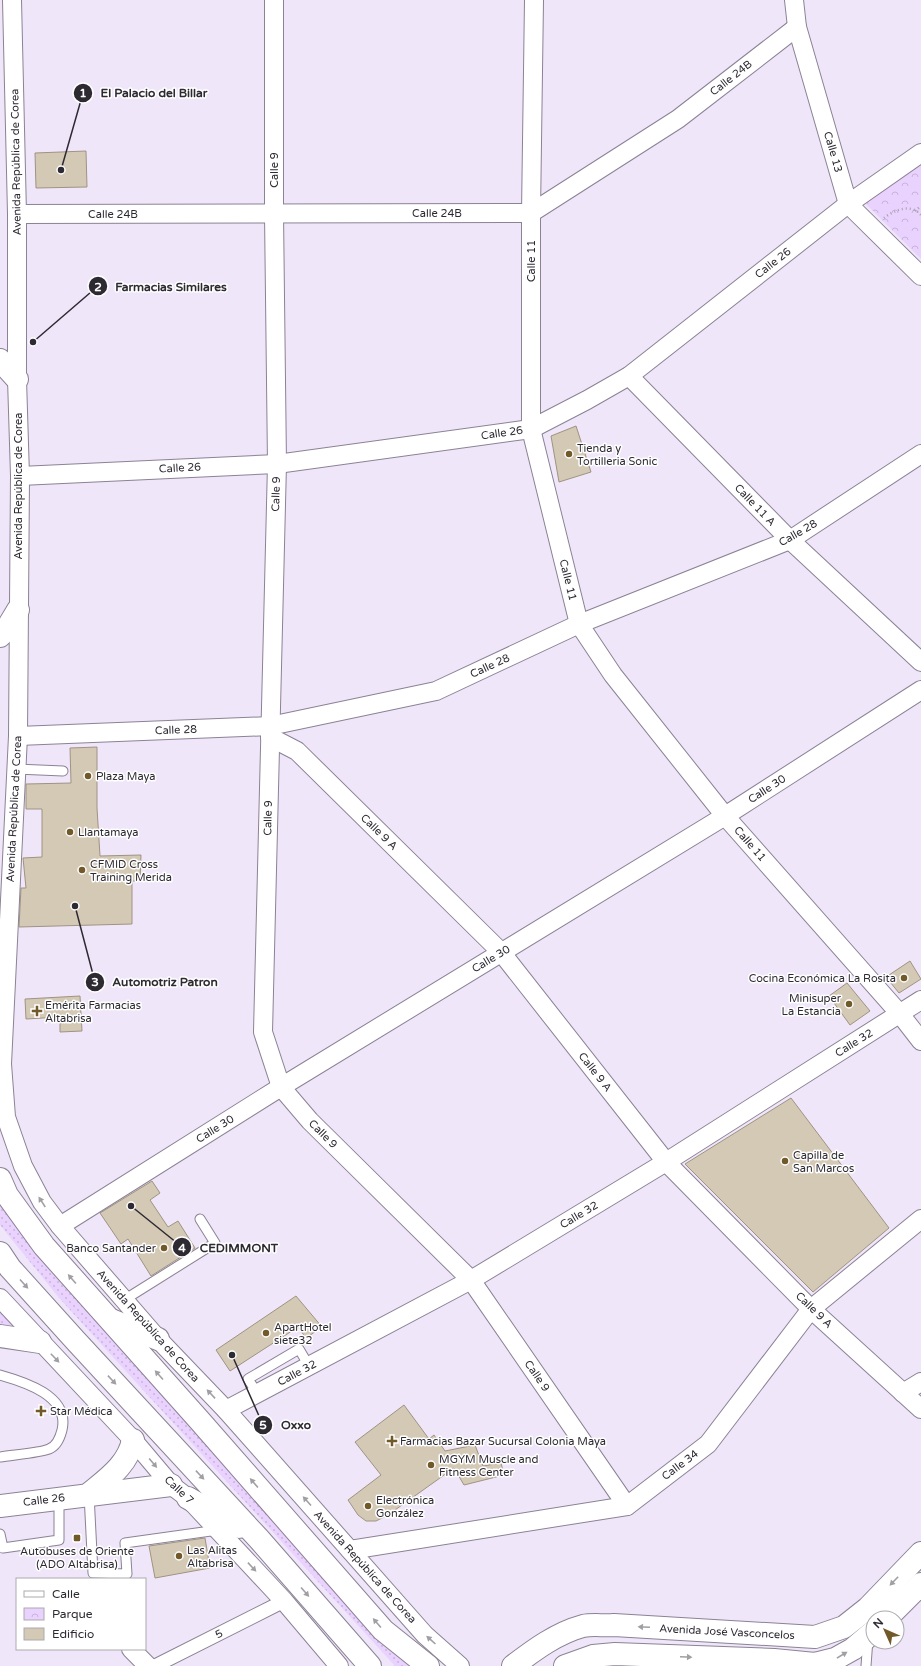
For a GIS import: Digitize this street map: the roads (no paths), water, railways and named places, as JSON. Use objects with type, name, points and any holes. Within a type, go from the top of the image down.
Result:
[{"type":"main road","points":[[0,360],[17,379]]},
{"type":"main road","points":[[0,636],[6,630],[18,610]]},
{"type":"main road","points":[[0,1179],[8,1195],[44,1246],[107,1318],[200,1421],[383,1630],[428,1666]]},
{"type":"main road","points":[[0,1253],[10,1268],[259,1539],[370,1666]]},
{"type":"main road","points":[[107,1318],[158,1339]]},
{"type":"main road","points":[[0,1336],[40,1342]]},
{"type":"main road","points":[[89,1494],[113,1474],[126,1458],[133,1440]]},
{"type":"main road","name":"Calle 26","points":[[0,1506],[171,1485]]},
{"type":"main road","points":[[188,1498],[259,1539]]},
{"type":"main road","name":"Avenida José Vasconcelos","points":[[513,1666],[561,1634],[584,1626],[614,1625],[814,1637],[844,1626],[868,1608],[921,1553]]},
{"type":"main road","points":[[895,1610],[921,1584]]},
{"type":"main road","points":[[565,1666],[596,1661],[614,1654],[815,1665],[835,1659],[865,1638]]},
{"type":"street","name":"Avenida República de Corea","points":[[12,0],[18,214],[17,379],[20,476],[18,736],[2,1064],[6,1117],[22,1166],[42,1202],[60,1226],[158,1339],[226,1410],[425,1635],[460,1666]]},
{"type":"street","name":"Calle 9","points":[[274,0],[274,213],[277,464],[263,1032],[281,1087],[310,1120],[471,1280],[626,1506]]},
{"type":"street","name":"Calle 11","points":[[534,0],[531,213],[531,429],[579,624],[613,674],[725,816],[900,1014],[921,1041]]},
{"type":"street","name":"Calle 13","points":[[794,0],[797,26],[848,204],[921,276]]},
{"type":"street","name":"Calle 24B","points":[[18,214],[531,213],[678,119],[797,26]]},
{"type":"street","name":"Calle 26","points":[[20,476],[277,464],[531,429],[629,376],[848,204],[921,153]]},
{"type":"street","name":"Calle 11 A","points":[[629,376],[790,540],[921,662]]},
{"type":"street","name":"Calle 28","points":[[18,736],[270,732],[436,691],[579,624],[790,540],[921,454]]},
{"type":"street","name":"Calle 30","points":[[60,1226],[281,1087],[725,816],[921,690]]},
{"type":"street","name":"Calle 9 A","points":[[270,732],[297,751],[502,952],[666,1162],[811,1309],[921,1409]]},
{"type":"street","name":"Calle 32","points":[[226,1410],[471,1280],[666,1162],[921,1000]]},
{"type":"street","name":"Calle 34","points":[[350,1550],[626,1506],[708,1444],[811,1309],[921,1219]]},
{"type":"street","name":"Calle 7","points":[[0,1298],[133,1440],[171,1485],[188,1498],[284,1601],[339,1666]]},
{"type":"street","points":[[903,1393],[921,1382]]},
{"type":"street","name":"5","points":[[155,1666],[284,1601]]},
{"type":"street","points":[[132,1650],[148,1666]]},
{"type":"lane","points":[[16,769],[63,771]]},
{"type":"lane","points":[[124,1300],[215,1242],[200,1219]]},
{"type":"lane","points":[[0,1375],[22,1381],[37,1389],[58,1406],[62,1416],[62,1428],[58,1442],[48,1450],[0,1457]]},
{"type":"lane","points":[[89,1494],[93,1573],[127,1574],[125,1543],[218,1530]]},
{"type":"lane","points":[[0,1534],[3,1548],[59,1540],[59,1498]]},
{"type":"lane","points":[[866,1666],[868,1650]]},
{"type":"place","name":"El Palacio del Billar","points":[[61,170]]},
{"type":"place","name":"Farmacias Similares","points":[[33,342]]},
{"type":"place","name":"Tienda y Tortilleria Sonic","points":[[569,454]]},
{"type":"place","name":"Plaza Maya","points":[[88,776]]},
{"type":"place","name":"Llantamaya","points":[[70,832]]},
{"type":"place","name":"CFMID Cross Training Merida","points":[[82,870]]},
{"type":"place","name":"Automotriz Patron","points":[[75,906]]},
{"type":"place","name":"Cocina Económica La Rosita","points":[[904,978]]},
{"type":"place","name":"Minisuper La Estancia","points":[[849,1004]]},
{"type":"place","name":"Emérita Farmacias Altabrisa","points":[[37,1011]]},
{"type":"place","name":"Capilla de San Marcos","points":[[785,1161]]},
{"type":"place","name":"CEDIMMONT","points":[[131,1206]]},
{"type":"place","name":"Banco Santander","points":[[164,1248]]},
{"type":"place","name":"ApartHotel siete32","points":[[266,1333]]},
{"type":"place","name":"Oxxo","points":[[232,1355]]},
{"type":"place","name":"Star Médica","points":[[41,1411]]},
{"type":"place","name":"Farmacias Bazar Sucursal Colonia Maya","points":[[392,1441]]},
{"type":"place","name":"MGYM Muscle and Fitness Center","points":[[431,1465]]},
{"type":"place","name":"Electrónica González","points":[[368,1506]]},
{"type":"place","name":"Autobuses de Oriente (ADO Altabrisa)","points":[[77,1538]]},
{"type":"place","name":"Las Alitas Altabrisa","points":[[179,1556]]}]
